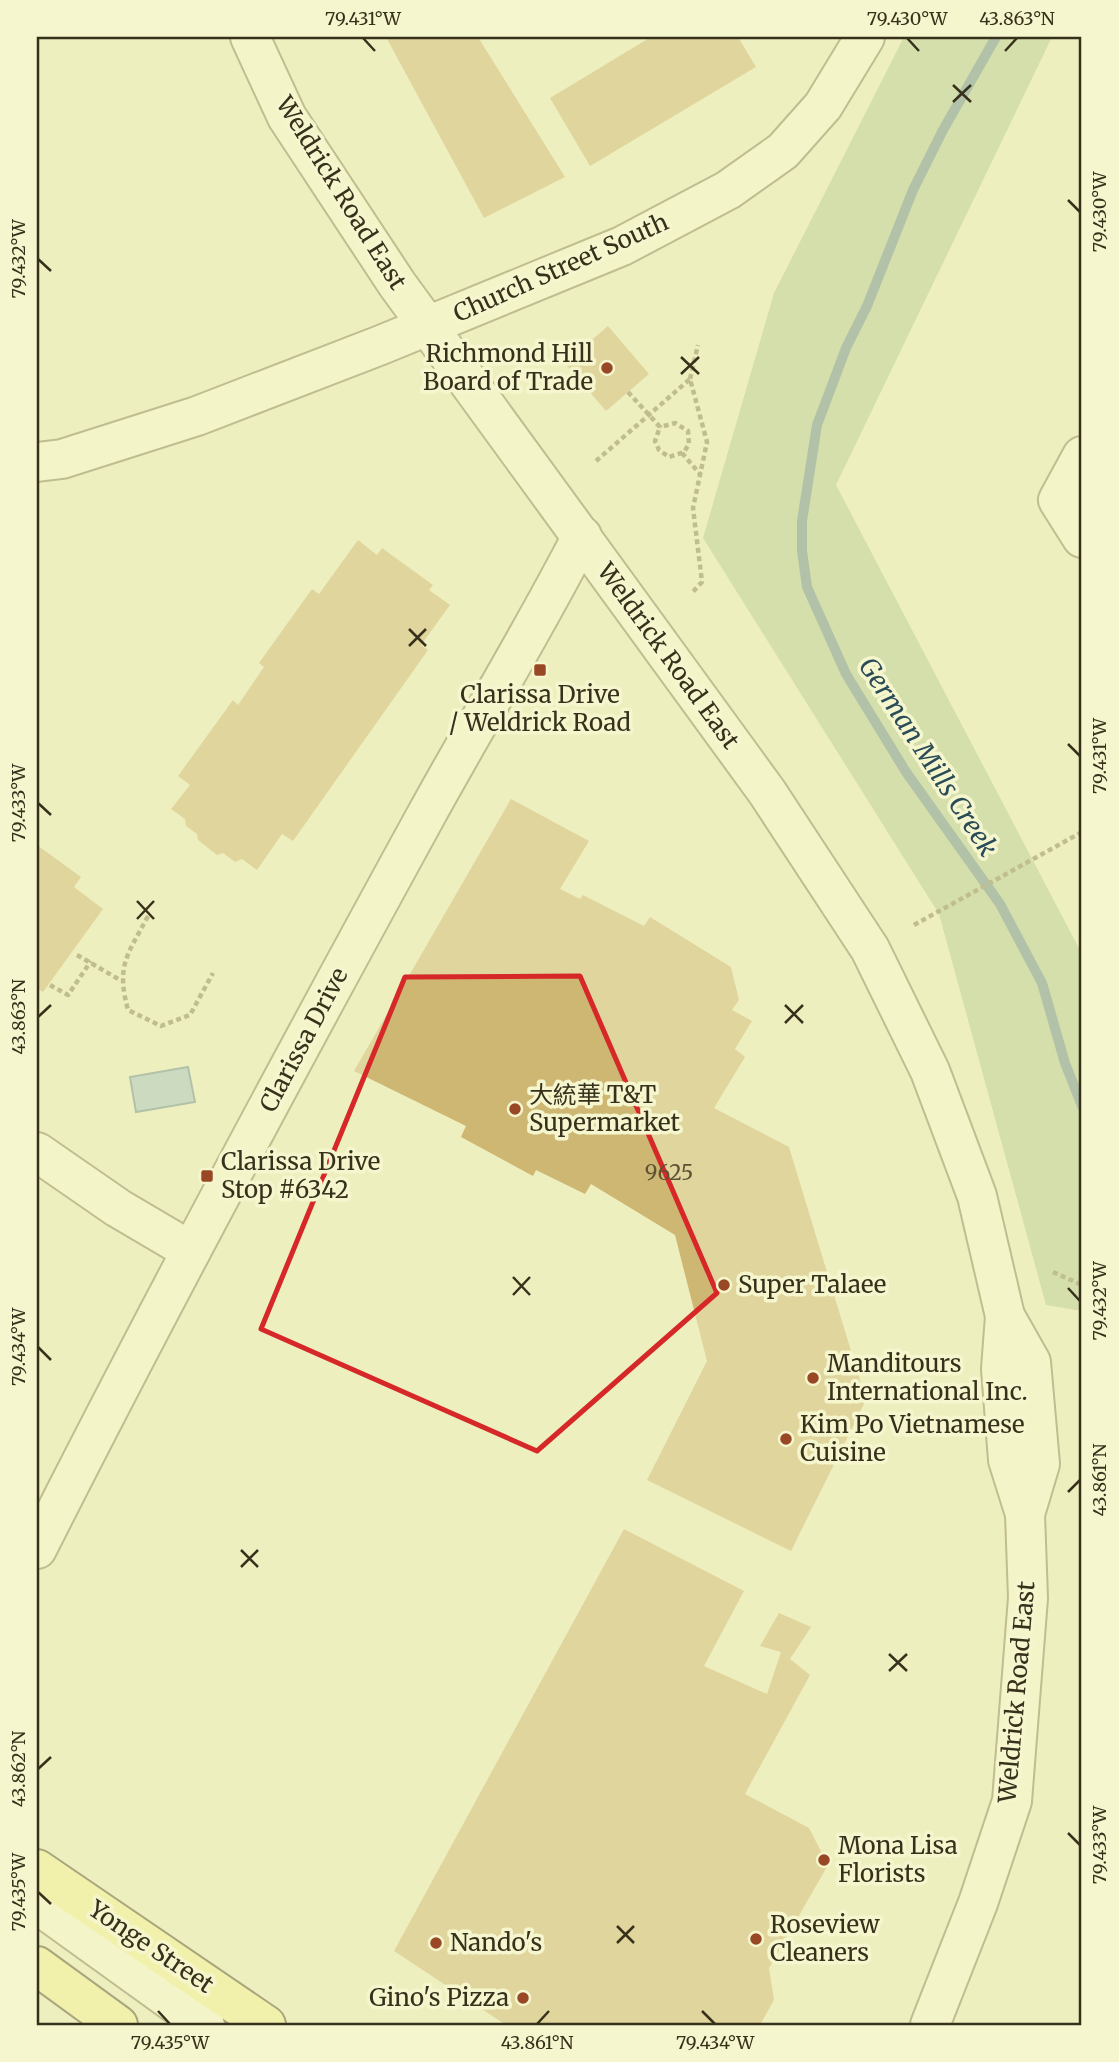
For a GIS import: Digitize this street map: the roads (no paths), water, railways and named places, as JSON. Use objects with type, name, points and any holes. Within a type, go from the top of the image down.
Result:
[{"type":"main road","name":"Yonge Street","points":[[37,1869],[265,2025]]},
{"type":"main road","points":[[37,1966],[118,2025]]},
{"type":"street","name":"Weldrick Road East","points":[[250,37],[287,117],[397,284],[767,792],[870,950],[930,1071],[977,1196],[1005,1316],[1001,1369],[1008,1460],[1025,1514],[1028,1598],[1012,1801],[978,1903],[930,2025]]},
{"type":"street","name":"Church Street South","points":[[37,462],[62,459],[197,416],[428,326],[622,246],[728,190],[783,151],[823,106],[865,37]]},
{"type":"street","points":[[1082,456],[1058,500],[1082,537]]},
{"type":"street","name":"Clarissa Drive","points":[[38,1543],[354,947],[477,722],[547,606],[582,536]]},
{"type":"street","points":[[37,1153],[118,1208],[191,1251]]},
{"type":"street","points":[[37,1904],[205,2025]]},
{"type":"street","points":[[37,1932],[164,2025]]},
{"type":"water","points":[[188,1067],[195,1102],[136,1112],[130,1077]]},
{"type":"waterway","name":"German Mills Creek","points":[[996,37],[943,130],[913,190],[867,306],[846,348],[817,425],[802,521],[802,551],[807,587],[846,674],[906,772],[1000,904],[1042,983],[1065,1063],[1082,1106]]},
{"type":"place","name":"Richmond Hill Board of Trade","points":[[607,368]]},
{"type":"place","name":"Clarissa Drive / Weldrick Road","points":[[540,670]]},
{"type":"place","name":"大統華 T&T Supermarket","points":[[515,1109]]},
{"type":"place","name":"Clarissa Drive Stop #6342","points":[[207,1176]]},
{"type":"place","name":"Super Talaee","points":[[724,1285]]},
{"type":"place","name":"Manditours International Inc.","points":[[813,1378]]},
{"type":"place","name":"Kim Po Vietnamese Cuisine","points":[[786,1439]]},
{"type":"place","name":"Mona Lisa Florists","points":[[824,1860]]},
{"type":"place","name":"Roseview Cleaners","points":[[756,1939]]},
{"type":"place","name":"Nando's","points":[[436,1943]]},
{"type":"place","name":"Gino's Pizza","points":[[523,1998]]}]
